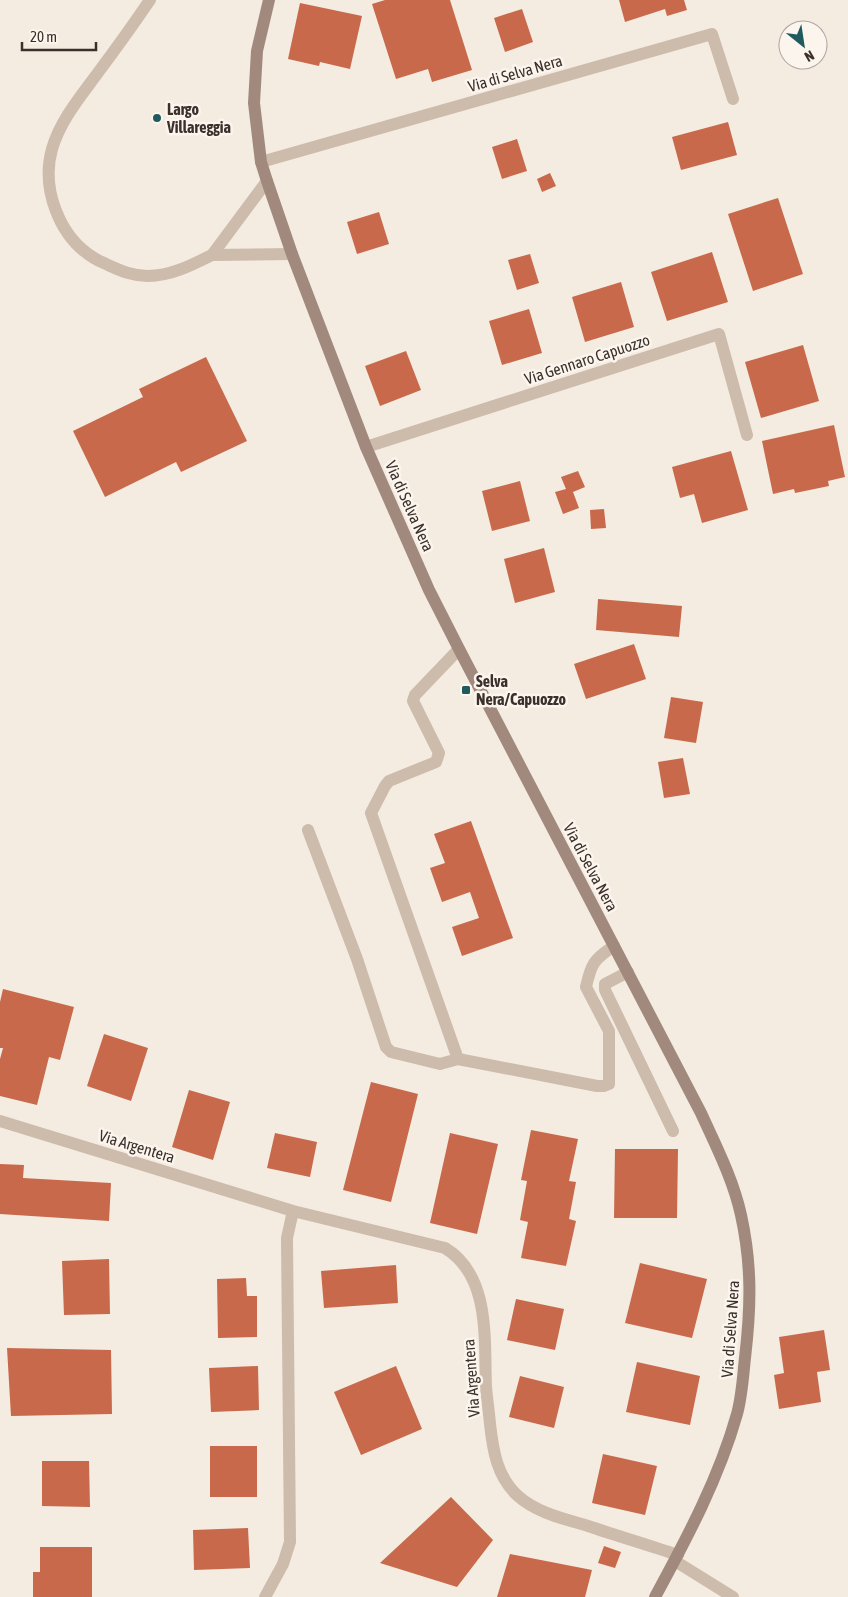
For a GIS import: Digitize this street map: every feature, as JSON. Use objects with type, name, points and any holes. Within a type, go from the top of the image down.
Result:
[{"type":"street","points":[[150,0],[60,128],[52,149],[49,166],[49,184],[53,203],[59,218],[70,237],[94,258],[120,271],[135,275],[167,274],[212,255],[292,254]]},
{"type":"street","name":"Via di Selva Nera","points":[[269,0],[257,51],[254,103],[261,162],[292,254],[366,447],[429,590],[701,1112],[725,1165],[741,1214],[750,1267],[750,1321],[737,1412],[724,1452],[676,1558],[655,1597]]},
{"type":"street","name":"Via di Selva Nera","points":[[261,162],[712,34],[733,99]]},
{"type":"street","points":[[212,255],[266,180]]},
{"type":"street","name":"Via Gennaro Capuozzo","points":[[366,447],[719,334],[747,435]]},
{"type":"street","points":[[458,1059],[371,813],[389,781],[436,762],[439,754],[413,701],[415,695],[459,649]]},
{"type":"street","points":[[308,830],[357,959],[386,1047],[391,1052],[440,1064],[458,1059],[597,1086],[609,1084],[609,1031],[586,987],[590,969],[599,956],[614,946]]},
{"type":"street","points":[[628,972],[605,984],[605,990],[673,1131]]},
{"type":"street","name":"Via Argentera","points":[[0,1121],[293,1211],[445,1248],[454,1253],[466,1267],[480,1296],[486,1347],[486,1387],[492,1447],[499,1470],[509,1486],[519,1498],[546,1513],[676,1558],[733,1597]]},
{"type":"street","points":[[265,1597],[283,1564],[290,1542],[287,1238],[293,1211]]},
{"type":"building","points":[[385,0],[450,0],[472,70],[432,82],[428,69],[396,79],[372,4]]},
{"type":"building","points":[[619,0],[684,0],[687,10],[667,16],[665,9],[625,22]]},
{"type":"building","points":[[300,3],[362,16],[350,69],[320,62],[319,66],[288,59]]},
{"type":"building","points":[[522,9],[533,42],[505,52],[494,18]]},
{"type":"building","points":[[728,122],[737,155],[681,170],[672,137]]},
{"type":"building","points":[[517,139],[527,171],[502,179],[492,147]]},
{"type":"building","points":[[550,173],[556,186],[542,192],[537,179]]},
{"type":"building","points":[[778,198],[803,274],[753,291],[728,214]]},
{"type":"building","points":[[379,212],[389,244],[357,254],[347,222]]},
{"type":"building","points":[[712,252],[728,302],[667,321],[651,272]]},
{"type":"building","points":[[530,254],[539,283],[517,290],[508,260]]},
{"type":"building","points":[[621,282],[634,327],[585,342],[572,297]]},
{"type":"building","points":[[529,309],[542,353],[502,365],[489,321]]},
{"type":"building","points":[[803,345],[819,401],[761,418],[745,362]]},
{"type":"building","points":[[406,351],[421,390],[380,406],[365,366]]},
{"type":"building","points":[[206,357],[247,441],[181,472],[176,462],[105,497],[73,431],[143,397],[139,389]]},
{"type":"building","points":[[834,425],[845,477],[828,481],[829,486],[795,493],[794,489],[773,494],[762,441]]},
{"type":"building","points":[[731,451],[748,510],[702,523],[694,494],[680,498],[672,467]]},
{"type":"building","points":[[578,471],[585,487],[573,492],[579,508],[563,514],[555,492],[566,489],[561,477]]},
{"type":"building","points":[[520,481],[530,521],[492,531],[482,491]]},
{"type":"building","points":[[604,509],[606,528],[591,529],[590,510]]},
{"type":"building","points":[[544,548],[555,592],[515,603],[504,559]]},
{"type":"building","points":[[598,599],[682,606],[679,637],[596,630]]},
{"type":"building","points":[[634,644],[646,679],[586,699],[574,664]]},
{"type":"building","points":[[671,697],[703,702],[696,743],[664,738]]},
{"type":"building","points":[[683,758],[690,794],[664,798],[658,762]]},
{"type":"building","points":[[471,821],[513,938],[462,956],[452,927],[479,918],[470,892],[442,902],[430,868],[445,863],[434,834]]},
{"type":"building","points":[[3,989],[74,1007],[60,1060],[49,1057],[37,1105],[0,1096],[0,1059],[3,1048],[0,1048],[0,1002]]},
{"type":"building","points":[[104,1034],[148,1048],[131,1101],[87,1086]]},
{"type":"building","points":[[371,1082],[418,1094],[391,1202],[343,1190]]},
{"type":"building","points":[[189,1090],[230,1102],[213,1160],[172,1147]]},
{"type":"building","points":[[531,1130],[578,1139],[569,1181],[576,1182],[569,1219],[576,1221],[566,1266],[521,1258],[528,1222],[520,1220],[527,1181],[521,1180]]},
{"type":"building","points":[[275,1133],[317,1142],[310,1177],[267,1168]]},
{"type":"building","points":[[450,1133],[498,1144],[477,1234],[430,1223]]},
{"type":"building","points":[[615,1149],[678,1149],[677,1218],[614,1218]]},
{"type":"building","points":[[0,1164],[24,1165],[23,1178],[111,1183],[109,1221],[0,1214]]},
{"type":"building","points":[[109,1259],[110,1314],[64,1315],[62,1261]]},
{"type":"building","points":[[640,1263],[707,1279],[692,1338],[625,1323]]},
{"type":"building","points":[[396,1265],[398,1303],[324,1308],[321,1271]]},
{"type":"building","points":[[246,1278],[247,1296],[257,1296],[257,1337],[218,1338],[217,1279]]},
{"type":"building","points":[[516,1299],[564,1309],[555,1350],[507,1340]]},
{"type":"building","points":[[824,1330],[830,1370],[817,1372],[821,1402],[779,1409],[774,1375],[784,1373],[779,1337]]},
{"type":"building","points":[[7,1348],[111,1350],[112,1414],[11,1416]]},
{"type":"building","points":[[637,1362],[700,1376],[690,1425],[626,1412]]},
{"type":"building","points":[[258,1366],[259,1410],[211,1412],[209,1368]]},
{"type":"building","points":[[396,1366],[422,1429],[361,1455],[334,1392]]},
{"type":"building","points":[[520,1376],[564,1387],[554,1428],[509,1417]]},
{"type":"building","points":[[210,1446],[257,1446],[257,1497],[210,1497]]},
{"type":"building","points":[[603,1454],[657,1466],[645,1515],[592,1503]]},
{"type":"building","points":[[42,1461],[89,1461],[90,1507],[42,1506]]},
{"type":"building","points":[[451,1497],[493,1540],[457,1587],[380,1563]]},
{"type":"building","points":[[248,1528],[250,1568],[194,1570],[193,1530]]},
{"type":"building","points":[[604,1546],[621,1552],[615,1568],[598,1563]]},
{"type":"building","points":[[40,1547],[92,1547],[92,1597],[33,1597],[33,1572],[40,1572]]},
{"type":"building","points":[[510,1554],[592,1570],[585,1597],[497,1597]]},
{"type":"place","name":"Largo Villareggia","points":[[157,118]]},
{"type":"place","name":"Selva Nera/Capuozzo","points":[[466,690]]}]
